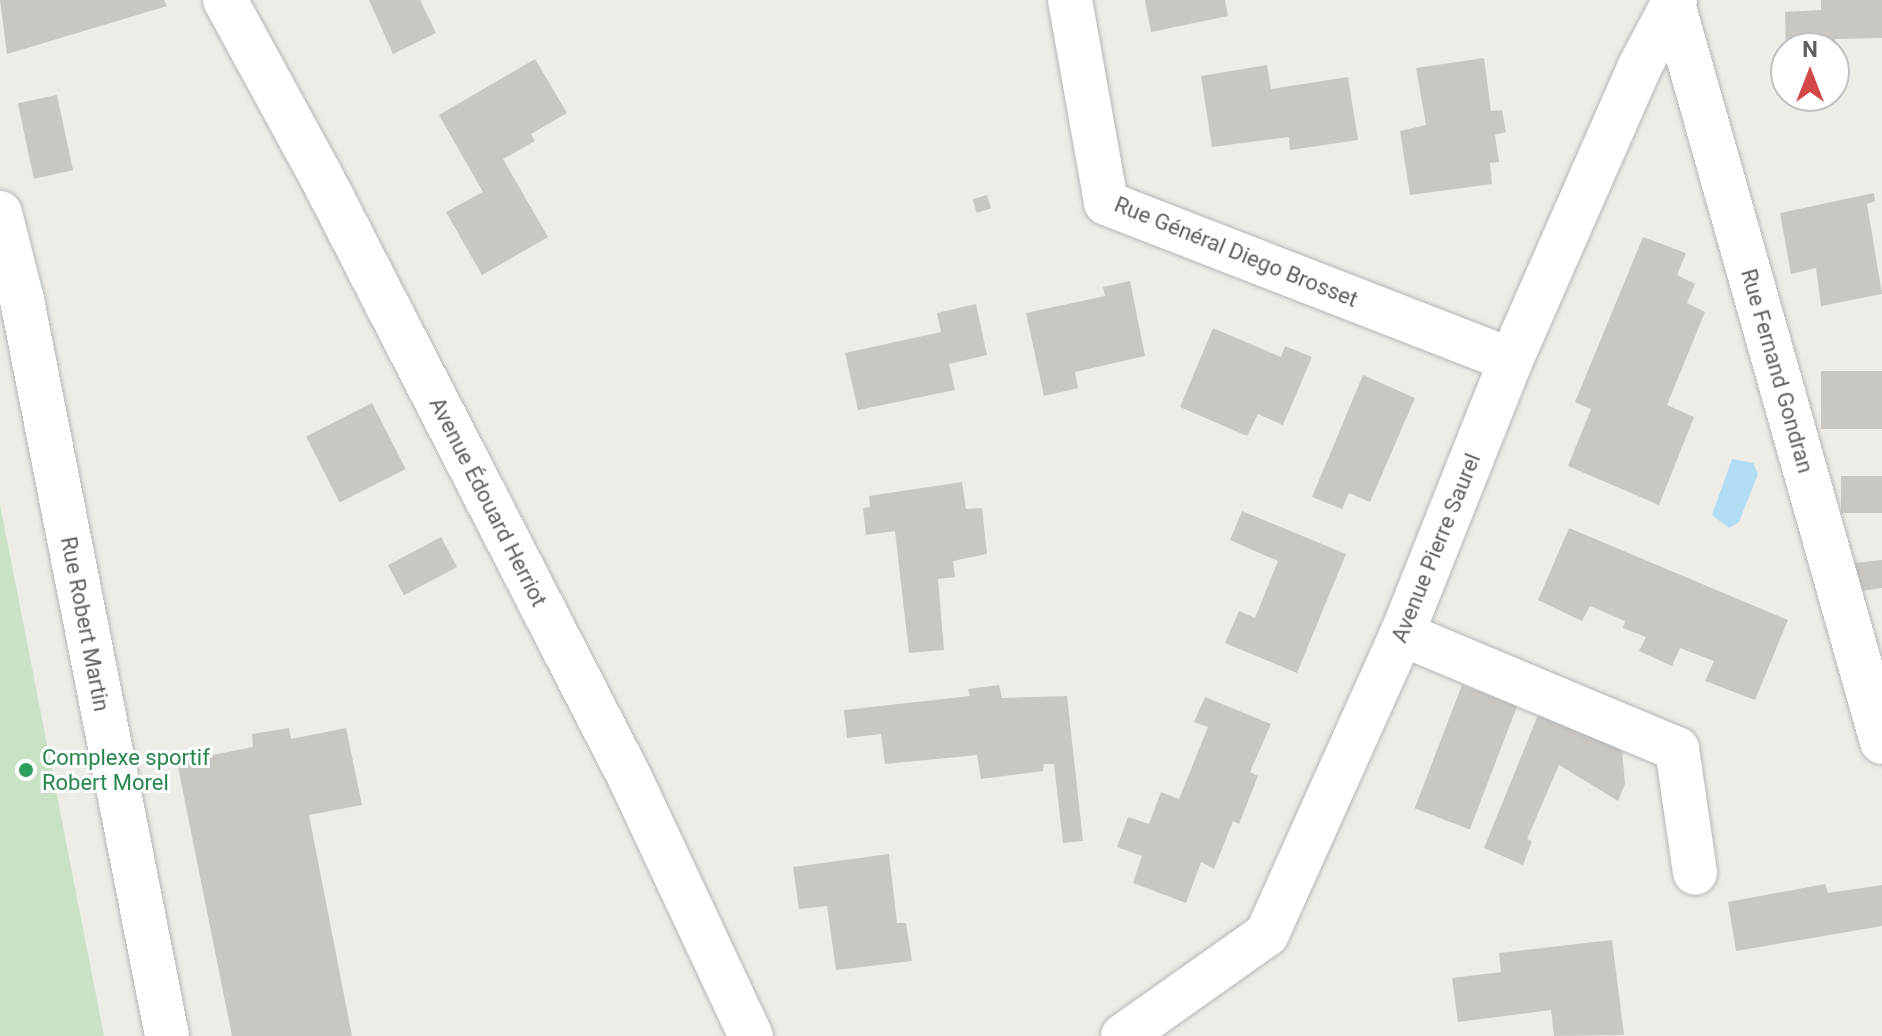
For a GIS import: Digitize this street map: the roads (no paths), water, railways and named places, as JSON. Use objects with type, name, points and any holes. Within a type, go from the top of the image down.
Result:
[{"type":"street","name":"Avenue Édouard Herriot","points":[[225,0],[321,176],[630,778],[752,1028]]},
{"type":"street","name":"Rue Général Diego Brosset","points":[[1070,0],[1106,203],[1511,360]]},
{"type":"street","name":"Avenue Pierre Saurel","points":[[1123,1036],[1267,934],[1402,634],[1511,360],[1673,1]]},
{"type":"street","name":"Rue Fernand Gondran","points":[[1673,1],[1882,742]]},
{"type":"street","name":"Rue Robert Martin","points":[[0,213],[22,300],[167,1036]]},
{"type":"street","points":[[1402,634],[1677,749],[1695,873]]},
{"type":"water","points":[[1732,459],[1753,463],[1758,474],[1739,522],[1729,528],[1712,515]]},
{"type":"place","name":"Complexe sportif Robert Morel","points":[[26,770]]}]
